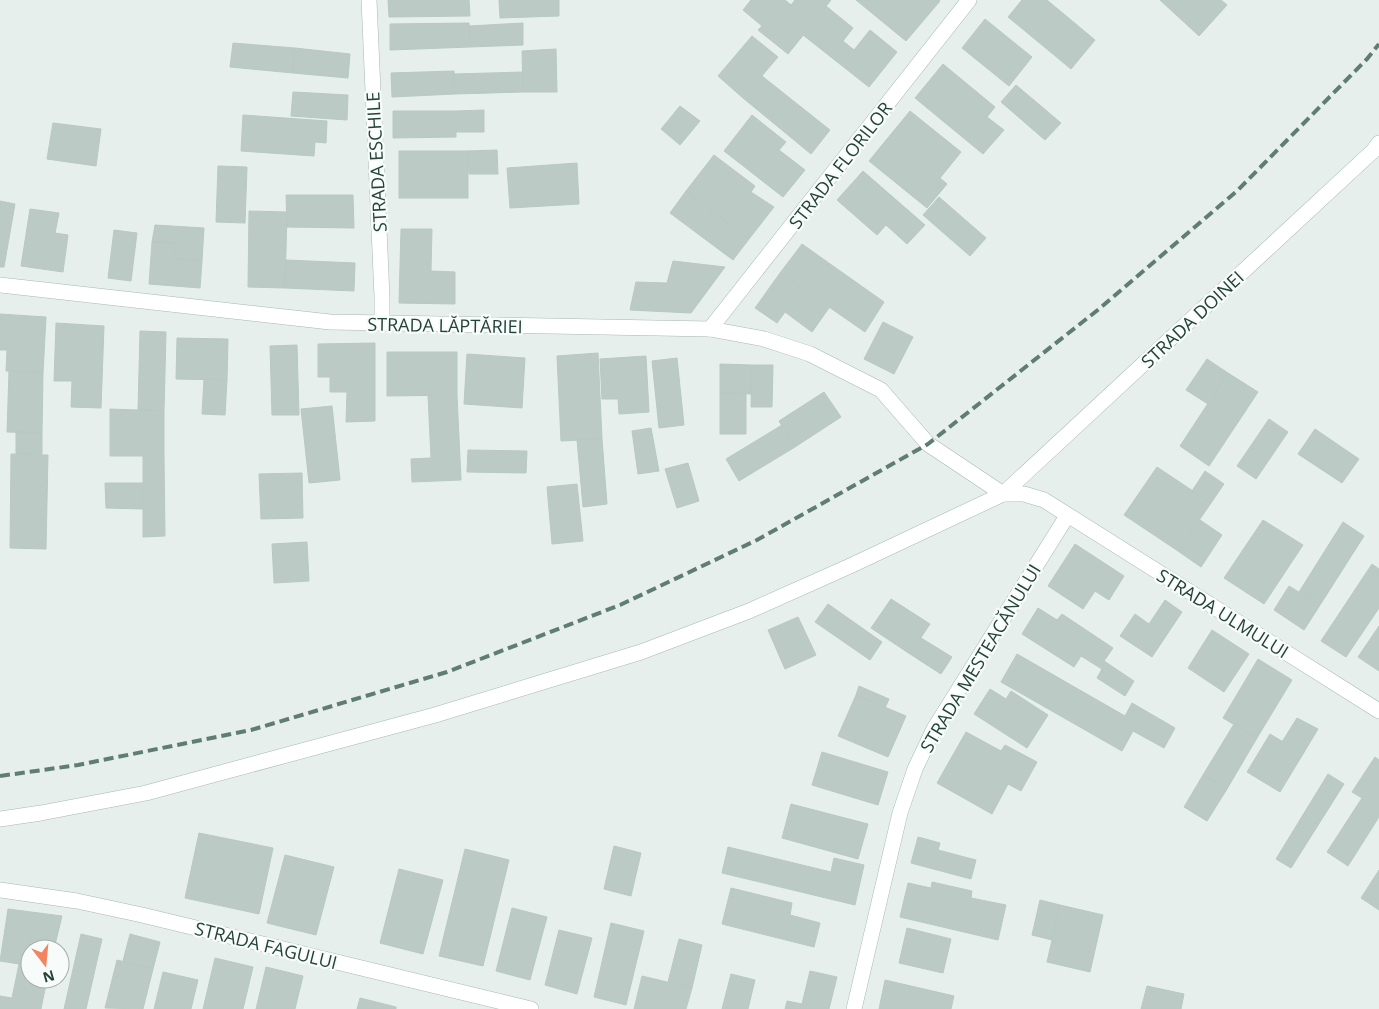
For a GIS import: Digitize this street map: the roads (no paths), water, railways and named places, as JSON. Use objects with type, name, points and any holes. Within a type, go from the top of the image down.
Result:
[{"type":"street","name":"STRADA ESCHILE","points":[[369,0],[382,324]]},
{"type":"street","name":"STRADA FLORILOR","points":[[710,329],[969,0]]},
{"type":"street","name":"STRADA DOINEI","points":[[1004,494],[1373,151],[1379,143]]},
{"type":"street","name":"STRADA LĂPTĂRIEI","points":[[0,285],[330,322],[710,329],[764,338],[810,354],[881,390],[928,444],[1004,494]]},
{"type":"street","name":"STRADA ULMULUI","points":[[1004,494],[1024,494],[1044,500],[1379,711]]},
{"type":"street","points":[[0,818],[41,813],[146,793],[435,714],[641,652],[749,611],[1004,494]]},
{"type":"street","name":"STRADA MESTEACĂNULUI","points":[[854,1009],[900,812],[915,769],[934,729],[1067,516]]},
{"type":"street","name":"STRADA FAGULUI","points":[[0,890],[77,901],[142,915],[531,1009]]},
{"type":"railway","points":[[0,776],[78,765],[251,730],[447,672],[620,605],[757,540],[928,444],[1099,309],[1237,191],[1367,59],[1379,44]]}]
